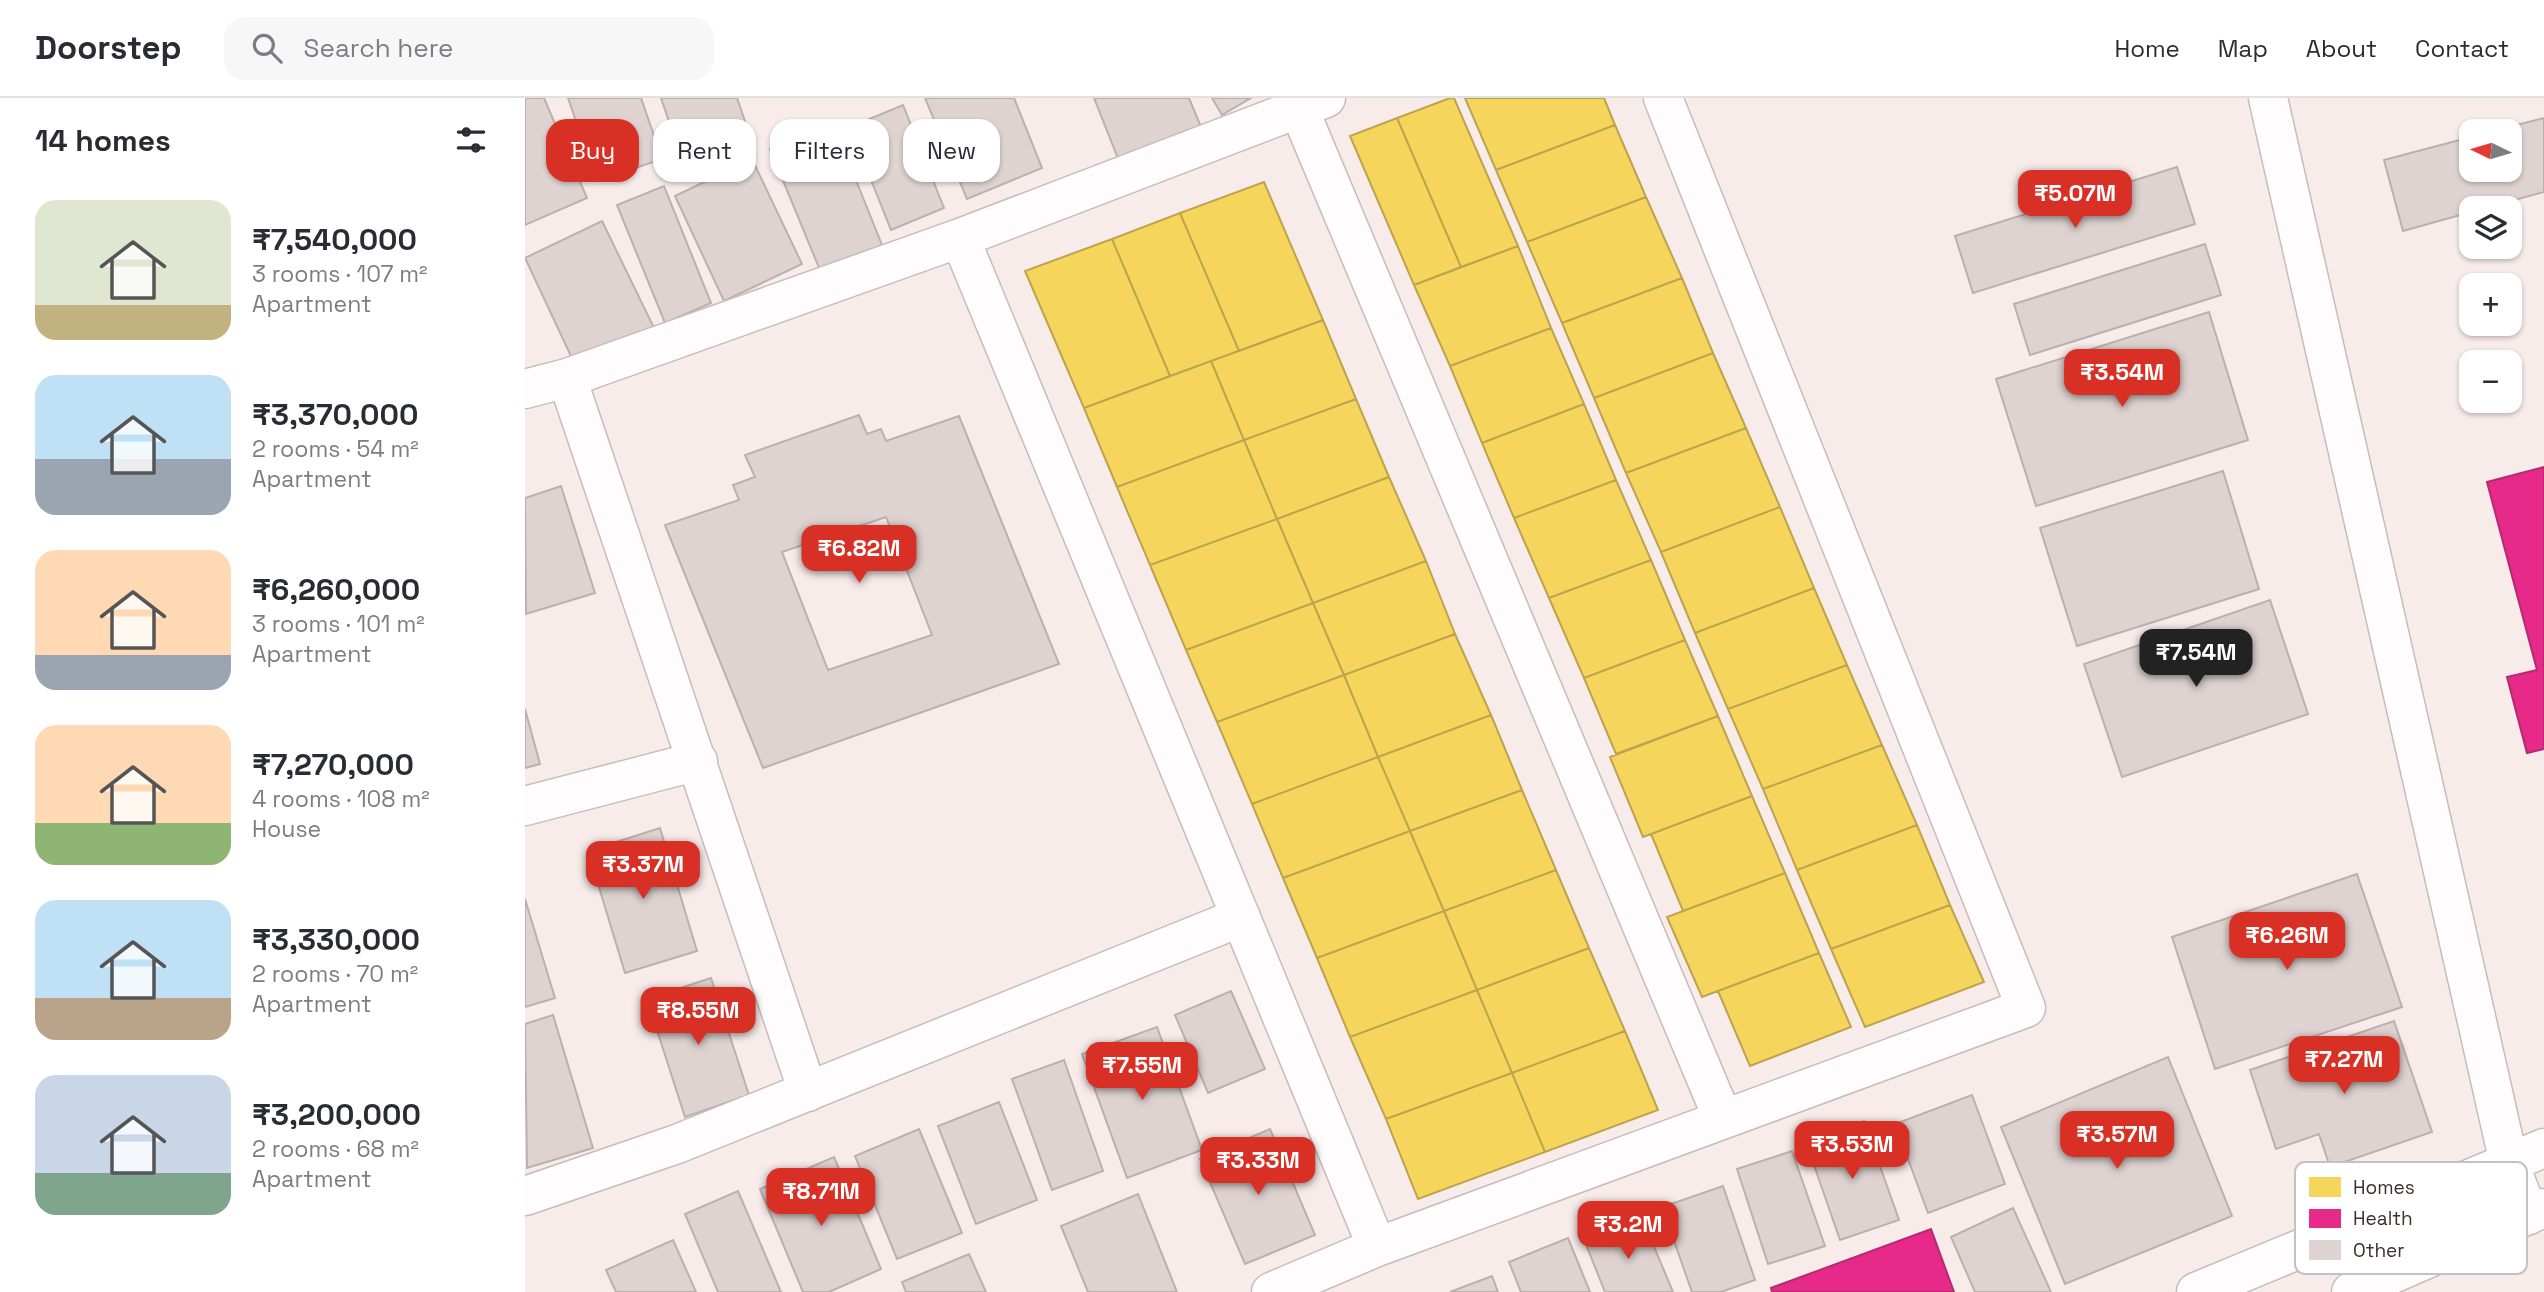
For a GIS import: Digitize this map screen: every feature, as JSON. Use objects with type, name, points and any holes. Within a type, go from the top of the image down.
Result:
[{"type":"street","points":[[1271,1292],[1377,1247],[2026,1008],[1663,98]]},
{"type":"street","points":[[2268,98],[2509,1162]]},
{"type":"street","points":[[525,390],[567,378],[960,238],[1313,104],[1723,1119]]},
{"type":"street","points":[[960,238],[1377,1247]]},
{"type":"street","points":[[567,378],[808,1092]]},
{"type":"street","points":[[525,806],[698,761]]},
{"type":"street","points":[[525,1196],[677,1144],[1241,917]]},
{"type":"street","points":[[2511,1162],[2544,1148]]},
{"type":"street","points":[[2527,1195],[2536,1211]]},
{"type":"street","points":[[2196,1292],[2295,1251]]},
{"type":"street","points":[[2375,1288],[2404,1274]]},
{"type":"building: Homes","points":[[1454,98],[1518,246],[1461,267],[1397,118]]},
{"type":"building: Homes","points":[[1465,98],[1604,98],[1615,125],[1496,170]]},
{"type":"building: Homes","points":[[1397,118],[1461,267],[1414,285],[1350,136]]},
{"type":"building: Homes","points":[[1615,125],[1646,197],[1527,242],[1496,170]]},
{"type":"building: Homes","points":[[1264,182],[1323,320],[1239,351],[1180,213]]},
{"type":"building: Homes","points":[[1646,197],[1682,278],[1562,323],[1527,242]]},
{"type":"building: Homes","points":[[1180,213],[1239,351],[1170,376],[1112,239]]},
{"type":"building: Homes","points":[[1112,239],[1170,376],[1084,408],[1025,271]]},
{"type":"building: Homes","points":[[1518,246],[1551,328],[1450,366],[1414,285]]},
{"type":"building: Homes","points":[[1682,278],[1713,353],[1594,398],[1562,323]]},
{"type":"building: Homes","points":[[1323,320],[1356,399],[1244,440],[1211,361]]},
{"type":"building: Homes","points":[[1551,328],[1584,404],[1482,443],[1450,366]]},
{"type":"building: Homes","points":[[1713,353],[1746,428],[1626,473],[1594,398]]},
{"type":"building: Homes","points":[[1211,361],[1244,440],[1117,487],[1084,408]]},
{"type":"building: Homes","points":[[1356,399],[1389,477],[1277,519],[1244,440]]},
{"type":"building: Homes","points":[[1584,404],[1616,480],[1514,518],[1482,443]]},
{"type":"building: Homes","points":[[1746,428],[1780,507],[1661,552],[1626,473]]},
{"type":"building: Homes","points":[[1244,440],[1277,519],[1150,565],[1117,487]]},
{"type":"building: Homes","points":[[1389,477],[1426,561],[1313,603],[1277,519]]},
{"type":"building: Homes","points":[[1616,480],[1651,560],[1549,598],[1514,518]]},
{"type":"building: Homes","points":[[1780,507],[1814,588],[1695,633],[1661,552]]},
{"type":"building: Homes","points":[[1277,519],[1313,603],[1186,650],[1150,565]]},
{"type":"building: Homes","points":[[1651,560],[1685,640],[1584,678],[1549,598]]},
{"type":"building: Homes","points":[[1426,561],[1455,634],[1344,675],[1313,603]]},
{"type":"building: Homes","points":[[1814,588],[1847,665],[1728,709],[1695,633]]},
{"type":"building: Homes","points":[[1313,603],[1344,675],[1217,722],[1186,650]]},
{"type":"building: Homes","points":[[1455,634],[1491,715],[1378,757],[1344,675]]},
{"type":"building: Homes","points":[[1685,640],[1718,716],[1616,754],[1584,678]]},
{"type":"building: Homes","points":[[1847,665],[1882,745],[1763,789],[1728,709]]},
{"type":"building: Homes","points":[[1344,675],[1378,757],[1252,804],[1217,722]]},
{"type":"building: Homes","points":[[1491,715],[1522,790],[1410,831],[1378,757]]},
{"type":"building: Homes","points":[[1718,716],[1752,796],[1643,837],[1610,757]]},
{"type":"building: Homes","points":[[1882,745],[1917,825],[1797,870],[1763,789]]},
{"type":"building: Homes","points":[[1378,757],[1410,831],[1283,878],[1252,804]]},
{"type":"building: Homes","points":[[1522,790],[1556,870],[1444,911],[1410,831]]},
{"type":"building: Homes","points":[[1752,796],[1785,873],[1683,911],[1651,834]]},
{"type":"building: Homes","points":[[1917,825],[1950,905],[1831,949],[1797,870]]},
{"type":"building: Homes","points":[[1410,831],[1444,911],[1317,958],[1283,878]]},
{"type":"building: Homes","points":[[1556,870],[1589,948],[1477,990],[1444,911]]},
{"type":"building: Homes","points":[[1785,873],[1819,953],[1702,997],[1667,917]]},
{"type":"building: Homes","points":[[1950,905],[1984,982],[1865,1027],[1831,949]]},
{"type":"building: Homes","points":[[1444,911],[1477,990],[1350,1037],[1317,958]]},
{"type":"building: Homes","points":[[1589,948],[1625,1031],[1512,1073],[1477,990]]},
{"type":"building: Homes","points":[[1819,953],[1851,1027],[1750,1066],[1718,991]]},
{"type":"building: Homes","points":[[1477,990],[1512,1073],[1386,1119],[1350,1037]]},
{"type":"building: Homes","points":[[1625,1031],[1658,1110],[1545,1152],[1512,1073]]},
{"type":"building: Homes","points":[[1512,1073],[1545,1152],[1418,1199],[1386,1119]]},
{"type":"building: Health","points":[[2544,467],[2544,749],[2527,753],[2507,677],[2537,670],[2487,482]]},
{"type":"building: Health","points":[[1931,1229],[1954,1292],[1772,1292],[1771,1288]]},
{"type":"building: Other","points":[[525,98],[544,98],[553,119],[546,119],[546,182],[580,182],[587,198],[525,225]]},
{"type":"building: Other","points":[[568,98],[641,98],[653,133],[653,162],[639,167],[639,119],[575,119]]},
{"type":"building: Other","points":[[661,98],[737,98],[744,119],[668,119]]},
{"type":"building: Other","points":[[925,98],[1014,98],[1042,168],[967,199],[960,182],[1000,182],[1000,119],[934,119]]},
{"type":"building: Other","points":[[1094,98],[1189,98],[1201,127],[1119,161]]},
{"type":"building: Other","points":[[1212,98],[1251,98],[1222,115]]},
{"type":"building: Other","points":[[903,105],[909,119],[903,119],[903,182],[934,182],[944,208],[891,230],[872,182],[889,182],[889,119],[869,119]]},
{"type":"building: Other","points":[[2544,118],[2544,192],[2522,198],[2459,196],[2459,215],[2403,231],[2384,160],[2459,140],[2459,182],[2522,182],[2522,124]]},
{"type":"building: Other","points":[[756,167],[802,264],[724,301],[675,196],[704,182],[756,182]]},
{"type":"building: Other","points":[[2177,167],[2195,224],[1973,293],[1955,236]]},
{"type":"building: Other","points":[[784,182],[857,182],[884,250],[822,275]]},
{"type":"building: Other","points":[[664,186],[711,303],[665,323],[617,205]]},
{"type":"building: Other","points":[[602,221],[656,332],[577,369],[525,258]]},
{"type":"building: Other","points":[[2205,244],[2221,295],[2030,355],[2014,304]]},
{"type":"building: Other","points":[[2209,312],[2248,440],[2036,506],[1996,379]]},
{"type":"building: Other","points":[[859,415],[867,434],[881,429],[886,441],[959,416],[1059,664],[763,768],[665,525],[739,500],[733,485],[755,477],[745,455]],"holes":[[[886,517],[932,635],[828,670],[782,552]]]},
{"type":"building: Other","points":[[2223,471],[2259,589],[2077,646],[2040,528]]},
{"type":"building: Other","points":[[561,486],[595,593],[526,614],[525,498]]},
{"type":"building: Other","points":[[2270,600],[2308,714],[2122,777],[2084,664]]},
{"type":"building: Other","points":[[525,709],[540,764],[525,768]]},
{"type":"building: Other","points":[[660,828],[697,951],[625,973],[588,851]]},
{"type":"building: Other","points":[[2357,874],[2402,1007],[2215,1069],[2172,937]]},
{"type":"building: Other","points":[[525,899],[555,998],[525,1007]]},
{"type":"building: Other","points":[[711,978],[749,1095],[685,1117],[647,999]]},
{"type":"building: Other","points":[[1231,991],[1265,1069],[1208,1093],[1175,1015]]},
{"type":"building: Other","points":[[553,1015],[593,1148],[527,1168],[525,1024]]},
{"type":"building: Other","points":[[2394,1021],[2432,1132],[2345,1162],[2328,1162],[2319,1134],[2276,1149],[2250,1070]]},
{"type":"building: Other","points":[[1157,1027],[1202,1150],[1127,1178],[1082,1054]]},
{"type":"building: Other","points":[[2168,1057],[2232,1216],[2065,1284],[2001,1127]]},
{"type":"building: Other","points":[[1064,1060],[1103,1171],[1052,1190],[1012,1079]]},
{"type":"building: Other","points":[[1972,1095],[2005,1184],[1928,1213],[1895,1124]]},
{"type":"building: Other","points":[[999,1102],[1037,1200],[976,1224],[938,1126]]},
{"type":"building: Other","points":[[1864,1121],[1899,1220],[1840,1240],[1806,1142]]},
{"type":"building: Other","points":[[919,1129],[962,1233],[897,1259],[855,1156]]},
{"type":"building: Other","points":[[1270,1129],[1315,1235],[1245,1264],[1200,1159]]},
{"type":"building: Other","points":[[1792,1151],[1825,1246],[1768,1264],[1737,1169]]},
{"type":"building: Other","points":[[834,1157],[881,1269],[829,1292],[803,1292],[760,1189]]},
{"type":"building: Other","points":[[1723,1186],[1755,1280],[1721,1292],[1692,1292],[1662,1207]]},
{"type":"building: Other","points":[[738,1191],[781,1292],[718,1292],[685,1214]]},
{"type":"building: Other","points":[[1138,1194],[1177,1292],[1088,1292],[1061,1226]]},
{"type":"building: Other","points":[[2013,1208],[2051,1292],[1975,1292],[1951,1237]]},
{"type":"building: Other","points":[[1642,1218],[1673,1292],[1605,1292],[1585,1242]]},
{"type":"building: Other","points":[[1568,1238],[1590,1292],[1521,1292],[1509,1262]]},
{"type":"building: Other","points":[[673,1240],[696,1292],[616,1292],[606,1270]]},
{"type":"building: Other","points":[[969,1254],[986,1292],[906,1292],[902,1282]]},
{"type":"building: Other","points":[[1492,1276],[1498,1292],[1450,1292]]}]
